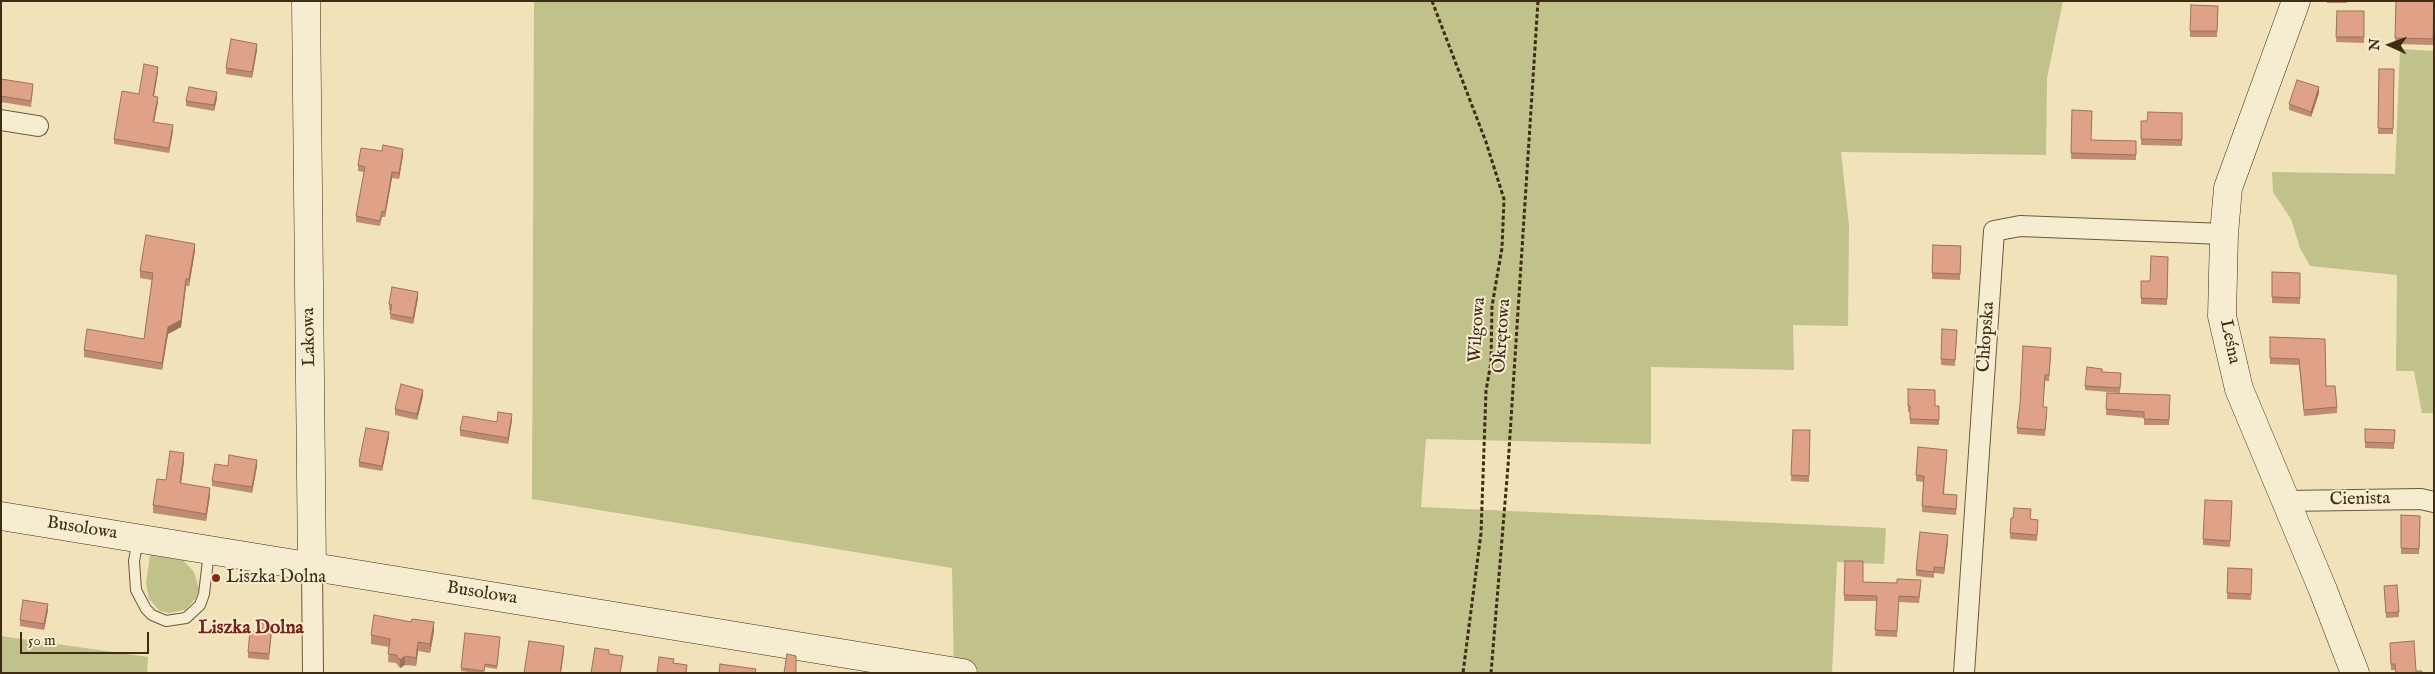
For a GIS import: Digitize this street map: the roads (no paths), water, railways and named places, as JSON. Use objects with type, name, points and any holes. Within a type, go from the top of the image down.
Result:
[{"type":"street","name":"Lakowa","points":[[306,1],[313,673]]},
{"type":"street","name":"Leśna","points":[[2296,1],[2228,188],[2224,234],[2222,316],[2239,389],[2355,673]]},
{"type":"street","points":[[1,120],[38,126]]},
{"type":"street","name":"Chłopska","points":[[1964,673],[1994,231],[2020,226],[2224,234]]},
{"type":"street","name":"Cienista","points":[[2286,501],[2422,499],[2434,502]]},
{"type":"street","name":"Busolowa","points":[[1,516],[312,568],[568,607],[963,673]]},
{"type":"lane","points":[[138,538],[134,562],[136,590],[146,609],[152,615],[166,621],[186,618],[200,604],[204,594],[209,550]]},
{"type":"place","name":"Liszka Dolna","points":[[216,578]]},
{"type":"district","name":"Liszka Dolna","points":[[251,629]]}]
